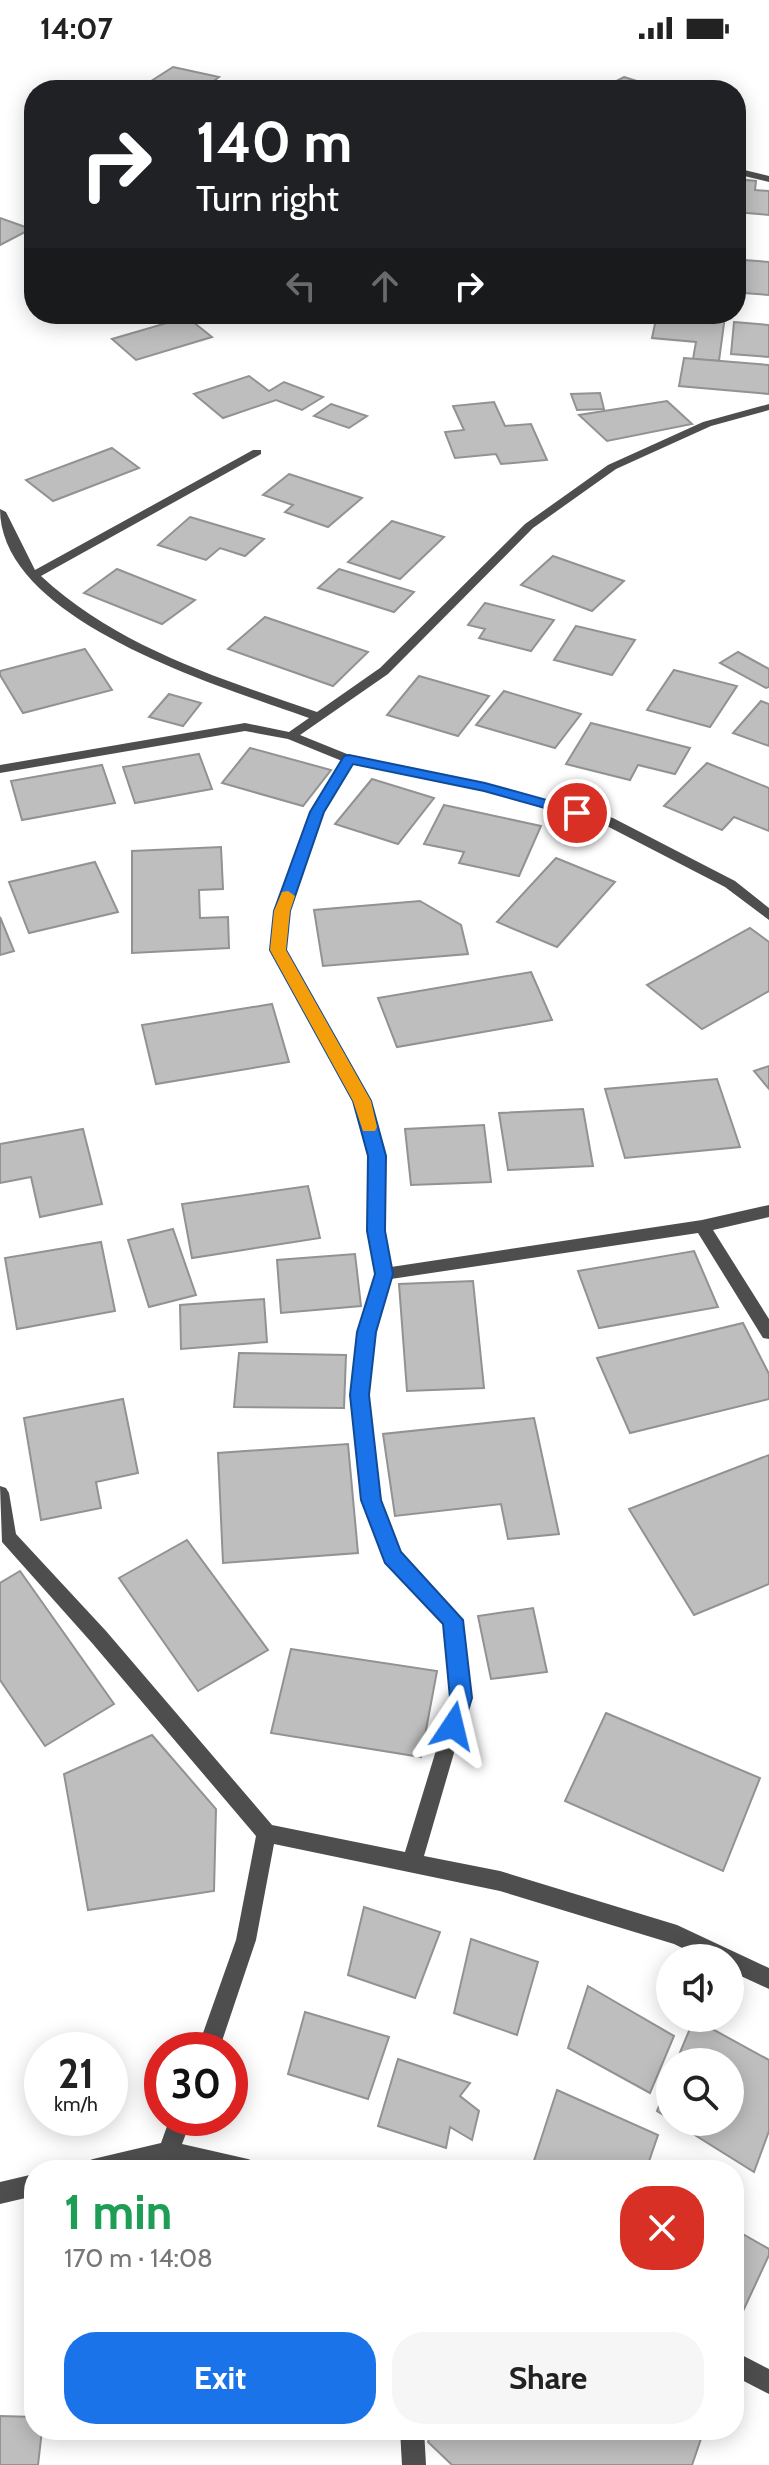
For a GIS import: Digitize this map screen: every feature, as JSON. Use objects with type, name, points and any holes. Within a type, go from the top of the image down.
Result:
[{"type":"street","points":[[746,173],[769,179]]},
{"type":"street","points":[[291,736],[384,671],[529,526],[612,467],[707,424],[769,407]]},
{"type":"street","points":[[34,575],[257,452]]},
{"type":"street","points":[[0,512],[34,575],[87,623],[192,671],[319,717]]},
{"type":"street","points":[[0,769],[245,727],[291,736],[349,759],[485,787],[608,821],[730,884],[769,915]]},
{"type":"street","points":[[349,759],[317,812],[282,911],[278,950],[362,1101],[377,1156],[376,1231],[384,1274],[367,1332],[360,1395],[371,1500],[392,1557],[453,1620],[461,1698],[412,1863]]},
{"type":"street","points":[[384,1274],[702,1226],[769,1211]]},
{"type":"street","points":[[702,1226],[769,1333]]},
{"type":"street","points":[[0,1493],[8,1537],[99,1637],[266,1833],[500,1881],[677,1935],[696,1944]]},
{"type":"street","points":[[214,2032],[246,1940],[266,1833]]},
{"type":"street","points":[[744,1967],[769,1979]]},
{"type":"street","points":[[168,2152],[174,2136]]},
{"type":"street","points":[[135,2160],[168,2152],[204,2160]]},
{"type":"street","points":[[0,2193],[24,2187]]},
{"type":"street","points":[[744,2368],[769,2382]]},
{"type":"street","points":[[413,2440],[414,2465]]},
{"type":"building","points":[[173,67],[219,77],[215,80],[153,80]]},
{"type":"building","points":[[746,180],[756,181],[755,190],[769,191],[769,215],[746,213]]},
{"type":"building","points":[[0,218],[24,227],[24,233],[0,245]]},
{"type":"building","points":[[746,260],[769,262],[769,295],[746,293]]},
{"type":"building","points":[[163,324],[196,324],[212,337],[136,360],[112,339]]},
{"type":"building","points":[[655,324],[724,324],[719,361],[693,359],[696,342],[652,338]]},
{"type":"building","points":[[734,324],[769,325],[769,357],[731,354]]},
{"type":"building","points":[[684,358],[769,365],[769,394],[679,386]]},
{"type":"building","points":[[249,376],[269,391],[284,382],[323,397],[302,410],[276,400],[223,418],[194,394]]},
{"type":"building","points":[[600,393],[604,409],[577,410],[571,394]]},
{"type":"building","points":[[667,401],[692,424],[607,441],[579,415]]},
{"type":"building","points":[[494,402],[505,426],[531,424],[547,460],[501,464],[496,454],[455,458],[445,432],[464,430],[453,406]]},
{"type":"building","points":[[331,404],[367,416],[349,428],[314,416]]},
{"type":"building","points":[[112,448],[139,468],[53,501],[26,480]]},
{"type":"building","points":[[289,474],[362,498],[328,527],[285,512],[293,505],[263,495]]},
{"type":"building","points":[[190,517],[264,539],[245,556],[220,548],[206,560],[158,545]]},
{"type":"building","points":[[392,521],[444,537],[400,579],[348,562]]},
{"type":"building","points":[[553,556],[624,581],[592,611],[521,585]]},
{"type":"building","points":[[117,569],[195,600],[162,624],[84,593]]},
{"type":"building","points":[[339,569],[414,592],[394,612],[318,588]]},
{"type":"building","points":[[485,603],[554,620],[531,651],[479,638],[485,629],[468,625]]},
{"type":"building","points":[[265,617],[368,652],[333,686],[228,649]]},
{"type":"building","points":[[576,626],[635,640],[612,675],[554,660]]},
{"type":"building","points":[[85,649],[112,690],[23,713],[0,671]]},
{"type":"building","points":[[738,652],[769,669],[769,687],[720,663]]},
{"type":"building","points":[[674,670],[737,686],[710,727],[647,710]]},
{"type":"building","points":[[419,676],[489,696],[458,736],[387,715]]},
{"type":"building","points":[[504,691],[581,714],[555,748],[476,725]]},
{"type":"building","points":[[169,694],[201,703],[183,726],[149,717]]},
{"type":"building","points":[[761,701],[769,704],[769,746],[733,733]]},
{"type":"building","points":[[591,723],[690,748],[675,774],[638,765],[630,780],[566,764]]},
{"type":"building","points":[[250,748],[331,770],[303,806],[222,783]]},
{"type":"building","points":[[199,754],[212,789],[135,803],[123,767]]},
{"type":"building","points":[[707,763],[769,788],[769,831],[734,817],[722,830],[664,806]]},
{"type":"building","points":[[102,765],[115,803],[22,820],[11,781]]},
{"type":"building","points":[[372,779],[434,798],[398,844],[335,824]]},
{"type":"building","points":[[444,805],[541,826],[519,876],[459,863],[464,852],[424,844]]},
{"type":"building","points":[[221,847],[223,889],[199,890],[200,918],[228,917],[229,948],[132,953],[132,851]]},
{"type":"building","points":[[556,858],[615,882],[557,947],[497,922]]},
{"type":"building","points":[[95,862],[118,912],[29,933],[9,882]]},
{"type":"building","points":[[420,901],[461,925],[468,954],[323,966],[314,910]]},
{"type":"building","points":[[0,917],[14,951],[0,955]]},
{"type":"building","points":[[750,928],[769,942],[769,991],[702,1029],[647,985]]},
{"type":"building","points":[[531,972],[552,1020],[397,1047],[378,998]]},
{"type":"building","points":[[272,1004],[289,1062],[156,1084],[142,1025]]},
{"type":"building","points":[[769,1066],[769,1089],[754,1071]]},
{"type":"building","points":[[717,1079],[740,1147],[625,1158],[605,1089]]},
{"type":"building","points":[[583,1109],[593,1166],[508,1170],[499,1113]]},
{"type":"building","points":[[484,1125],[491,1182],[411,1185],[405,1129]]},
{"type":"building","points":[[83,1129],[102,1204],[40,1217],[31,1177],[0,1183],[0,1144]]},
{"type":"building","points":[[308,1186],[320,1238],[192,1258],[182,1204]]},
{"type":"building","points":[[173,1229],[196,1295],[149,1307],[128,1240]]},
{"type":"building","points":[[101,1242],[115,1311],[17,1329],[5,1258]]},
{"type":"building","points":[[694,1251],[718,1307],[599,1328],[578,1271]]},
{"type":"building","points":[[355,1254],[361,1306],[281,1313],[277,1260]]},
{"type":"building","points":[[473,1281],[484,1388],[407,1391],[399,1284]]},
{"type":"building","points":[[264,1299],[267,1342],[181,1349],[180,1305]]},
{"type":"building","points":[[743,1323],[769,1374],[769,1399],[630,1433],[597,1358]]},
{"type":"building","points":[[239,1353],[346,1355],[344,1408],[234,1407]]},
{"type":"building","points":[[123,1399],[138,1473],[96,1482],[101,1508],[41,1520],[24,1418]]},
{"type":"building","points":[[534,1418],[559,1534],[508,1539],[501,1504],[395,1516],[383,1434]]},
{"type":"building","points":[[348,1444],[358,1553],[223,1563],[218,1453]]},
{"type":"building","points":[[769,1455],[769,1584],[694,1615],[629,1509]]},
{"type":"building","points":[[187,1540],[268,1650],[198,1691],[119,1578]]},
{"type":"building","points":[[20,1571],[114,1704],[45,1746],[0,1680],[0,1583]]},
{"type":"building","points":[[533,1608],[547,1672],[491,1679],[478,1616]]},
{"type":"building","points":[[291,1649],[437,1671],[421,1757],[271,1733]]},
{"type":"building","points":[[606,1713],[760,1778],[723,1871],[565,1801]]},
{"type":"building","points":[[152,1735],[216,1809],[214,1891],[88,1910],[64,1774]]},
{"type":"building","points":[[364,1907],[440,1932],[415,1998],[348,1975]]},
{"type":"building","points":[[471,1939],[538,1962],[517,2035],[454,2013]]},
{"type":"building","points":[[588,1986],[656,2026],[656,2032],[667,2032],[674,2036],[669,2048],[656,2048],[656,2079],[650,2093],[568,2048]]},
{"type":"building","points":[[305,2012],[389,2037],[368,2099],[288,2074]]},
{"type":"building","points":[[689,2032],[718,2032],[769,2060],[769,2131],[754,2172],[744,2166],[744,2160],[735,2160],[696,2136],[744,2136],[744,2048],[682,2048]]},
{"type":"building","points":[[398,2059],[470,2083],[460,2096],[479,2111],[472,2140],[450,2127],[446,2148],[378,2126]]},
{"type":"building","points":[[557,2090],[656,2134],[649,2160],[534,2160]]},
{"type":"building","points":[[744,2235],[769,2249],[744,2309]]},
{"type":"building","points":[[0,2416],[24,2417],[24,2440],[41,2440],[38,2465],[0,2465]]},
{"type":"building","points":[[701,2440],[692,2465],[452,2465],[428,2442]]},
{"type":"slow traffic","points":[[288,896],[282,911],[278,950],[362,1101],[369,1127]]},
{"type":"route","points":[[453,1726],[461,1698],[453,1620],[392,1557],[371,1500],[360,1395],[367,1332],[384,1274],[376,1231],[377,1156],[362,1101],[278,950],[282,911],[317,812],[349,759],[485,787],[577,813]]}]
